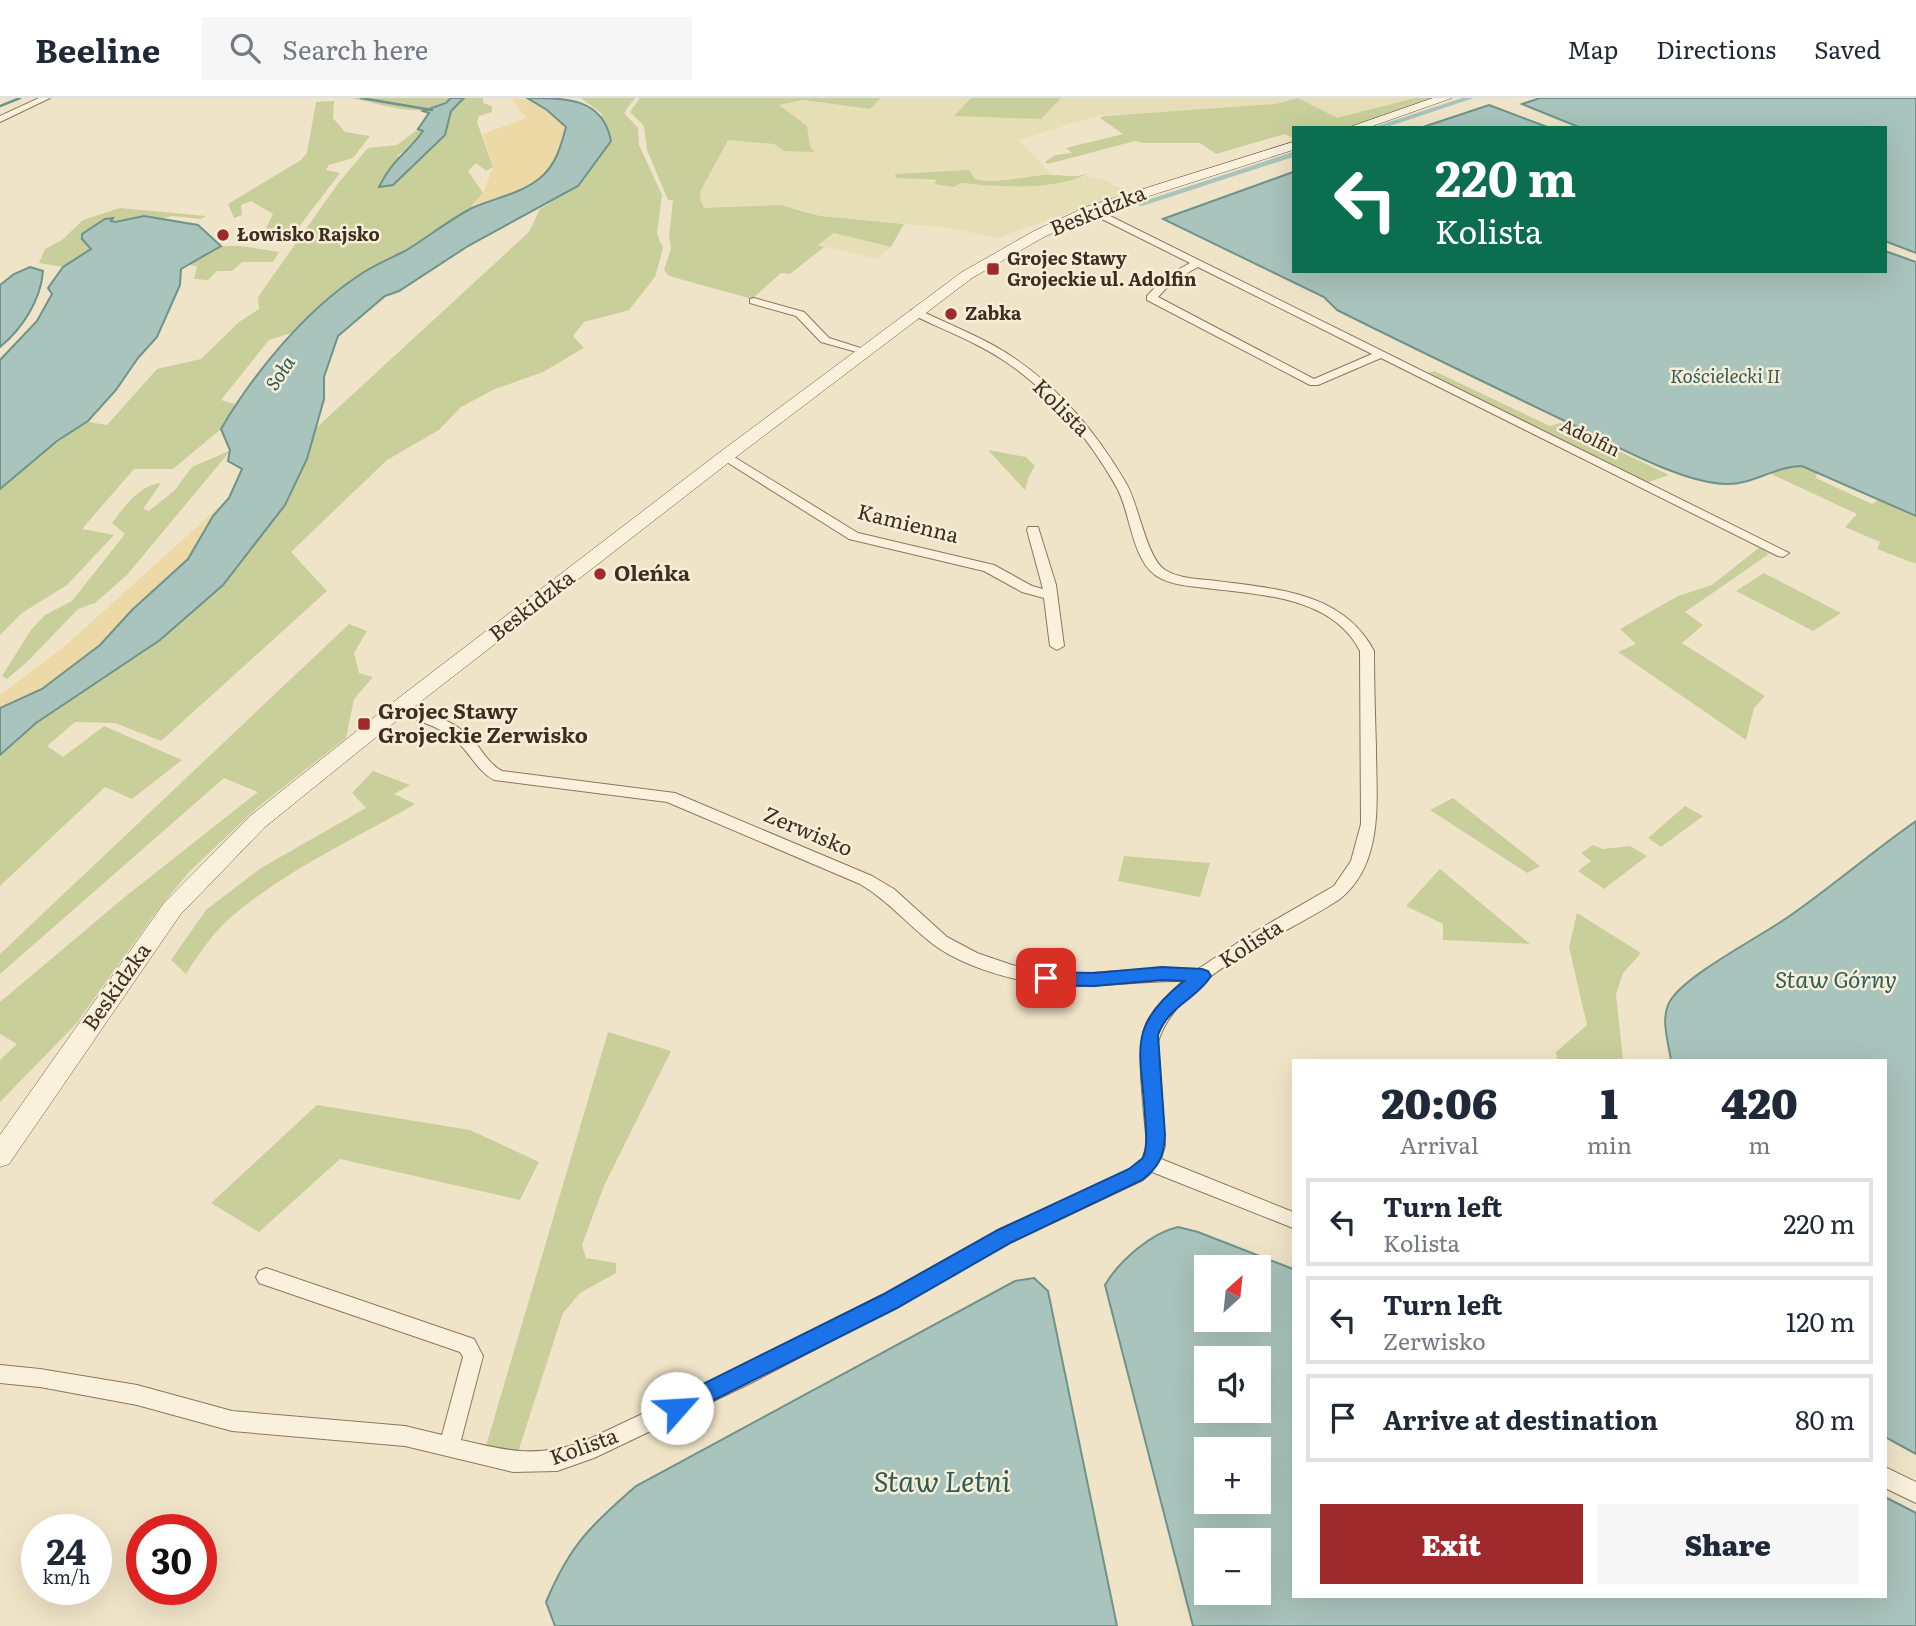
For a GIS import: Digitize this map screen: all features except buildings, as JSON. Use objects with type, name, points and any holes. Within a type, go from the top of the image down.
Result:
[{"type":"main road","points":[[1359,126],[1446,98]]},
{"type":"main road","name":"Beskidzka","points":[[0,1156],[172,909],[257,822],[399,708],[915,312],[982,266],[1091,210],[1292,146]]},
{"type":"street","points":[[0,119],[46,98]]},
{"type":"street","name":"Adolfin","points":[[1091,210],[1783,553]]},
{"type":"street","points":[[1197,263],[1169,279],[1151,298],[1314,383],[1381,354]]},
{"type":"street","points":[[754,301],[800,314],[825,340],[864,351]]},
{"type":"street","name":"Kolista","points":[[0,1374],[40,1378],[137,1395],[232,1422],[387,1434],[522,1463],[557,1461],[587,1451],[877,1308],[1005,1236],[1136,1175],[1150,1163],[1155,1151],[1156,1135],[1149,1035],[1154,1023],[1169,1003],[1202,976],[1294,916],[1338,892],[1360,860],[1367,836],[1369,815],[1370,664],[1366,645],[1353,628],[1339,618],[1297,599],[1187,581],[1159,572],[1152,563],[1129,500],[1106,458],[1087,433],[1011,361],[915,312]]},
{"type":"street","name":"Kamienna","points":[[726,456],[854,536],[979,565],[1027,589],[1051,596]]},
{"type":"street","points":[[1033,530],[1051,596],[1057,646]]},
{"type":"street","name":"Zerwisko","points":[[399,708],[454,732],[468,744],[480,764],[499,776],[670,797],[866,880],[888,894],[933,936],[990,965],[1034,977],[1060,979],[1094,980],[1162,974],[1202,976]]},
{"type":"street","points":[[1150,1163],[1292,1220]]},
{"type":"street","points":[[266,1277],[467,1345],[473,1356],[449,1447]]},
{"type":"street","points":[[1887,1478],[1916,1493]]},
{"type":"shaded area","points":[[881,98],[971,98],[954,115],[1040,119],[1061,98],[1298,98],[1275,104],[1236,108],[1100,115],[1018,140],[1051,174],[993,181],[975,179],[969,170],[896,178],[1007,187],[1056,183],[1087,176],[1101,179],[1127,192],[997,238],[950,228],[820,216],[796,208],[704,208],[700,190],[728,140],[774,144],[785,151],[814,151],[810,147],[807,126],[778,105],[803,100],[870,109]]},
{"type":"shaded area","points":[[1298,98],[1416,98],[1337,118]]},
{"type":"shaded area","points":[[835,233],[891,247],[877,259],[818,245]]},
{"type":"green space","points":[[351,98],[451,98],[430,109],[417,110]]},
{"type":"green space","points":[[464,98],[483,98],[483,103],[492,106],[492,112],[479,116],[477,122],[493,167],[486,171],[476,163],[468,171],[483,193],[467,211],[406,250],[358,276],[294,332],[269,340],[221,400],[235,404],[221,429],[173,469],[134,469],[82,529],[114,535],[67,585],[22,613],[0,635],[0,489],[57,441],[88,422],[107,425],[157,369],[201,359],[239,322],[259,309],[258,297],[339,182],[368,148],[397,145],[418,129],[424,131],[412,146],[397,156],[420,156],[445,135],[451,111]]},
{"type":"green space","points":[[581,98],[635,98],[624,113],[638,128],[639,145],[662,195],[657,234],[663,248],[655,277],[629,310],[584,322],[573,336],[584,348],[543,372],[495,389],[461,407],[439,430],[387,460],[291,552],[327,591],[161,741],[115,723],[75,722],[47,746],[63,757],[104,726],[182,760],[132,799],[105,787],[0,886],[0,755],[36,723],[160,640],[307,459],[315,429],[529,232],[540,209],[578,186],[602,114]]},
{"type":"green space","points":[[640,98],[881,98],[870,109],[803,100],[779,105],[807,126],[810,147],[815,152],[784,151],[774,144],[728,140],[701,190],[700,199],[704,208],[780,205],[820,216],[904,224],[891,247],[834,233],[818,245],[824,247],[790,274],[781,273],[752,299],[669,276],[664,270],[671,248],[669,237],[673,200],[668,200],[647,150],[644,126],[630,112]]},
{"type":"green space","points":[[971,98],[1061,98],[1041,119],[954,116]]},
{"type":"green space","points":[[1298,98],[1337,118],[1415,98],[1440,98],[1351,126],[1292,126],[1292,138],[1285,134],[1216,154],[1200,143],[1135,141],[1048,164],[1045,162],[1055,155],[1072,153],[1066,148],[1123,134],[1100,118],[1104,116],[1275,104]]},
{"type":"green space","points":[[334,101],[333,118],[345,132],[370,136],[353,158],[329,165],[326,170],[340,173],[298,228],[282,234],[270,231],[266,228],[273,214],[251,201],[241,205],[242,215],[234,218],[228,204],[301,160],[307,153],[316,102]]},
{"type":"green space","points":[[969,170],[975,179],[984,181],[1040,175],[1088,174],[1042,185],[961,183],[954,187],[935,184],[936,180],[896,178],[895,174]]},
{"type":"green space","points":[[120,208],[206,216],[201,219],[172,216],[161,219],[144,216],[111,221],[91,249],[63,267],[39,263],[45,249],[62,240],[83,220]]},
{"type":"green space","points":[[221,246],[279,252],[273,262],[242,262],[232,271],[217,271],[208,280],[194,279],[197,267],[188,264]]},
{"type":"green space","points":[[1434,371],[1550,426],[1560,423],[1669,475],[1646,483],[1426,374]]},
{"type":"green space","points":[[231,450],[127,575],[95,603],[78,609],[7,679],[2,676],[31,630],[45,615],[72,601],[125,534],[112,523],[139,492],[161,483],[143,509],[149,511],[174,491],[192,467]]},
{"type":"green space","points":[[988,450],[1026,457],[1035,466],[1025,490]]},
{"type":"green space","points":[[1786,466],[1802,466],[1817,473],[1816,478],[1872,504],[1880,499],[1916,516],[1916,564],[1877,549],[1880,542],[1845,527],[1857,514],[1771,474]]},
{"type":"green space","points":[[1760,547],[1769,554],[1685,612],[1703,625],[1682,643],[1765,696],[1754,708],[1746,740],[1618,652],[1636,644],[1620,629],[1678,596],[1712,585]]},
{"type":"green space","points":[[1764,573],[1841,613],[1813,631],[1736,591]]},
{"type":"green space","points":[[349,624],[367,631],[354,653],[359,673],[373,677],[354,699],[346,738],[258,807],[190,871],[156,912],[76,1024],[0,1102],[0,1060],[17,1044],[0,1034],[0,1002],[126,896],[258,792],[224,778],[0,974],[0,954]]},
{"type":"green space","points":[[373,771],[410,785],[394,794],[415,804],[296,871],[251,901],[217,931],[186,974],[171,960],[206,910],[261,868],[366,808],[352,793]]},
{"type":"green space","points":[[1453,798],[1540,866],[1527,873],[1430,810]]},
{"type":"green space","points":[[1685,806],[1703,816],[1661,847],[1648,838]]},
{"type":"green space","points":[[1593,845],[1603,849],[1630,846],[1647,856],[1604,889],[1578,871],[1591,861],[1581,853]]},
{"type":"green space","points":[[1124,856],[1210,863],[1200,897],[1118,881]]},
{"type":"green space","points":[[1440,869],[1530,944],[1443,940],[1443,924],[1406,906]]},
{"type":"green space","points":[[1577,913],[1641,953],[1623,973],[1616,994],[1623,1059],[1557,1059],[1556,1052],[1587,1025],[1569,947]]},
{"type":"green space","points":[[608,1032],[671,1051],[604,1186],[582,1245],[586,1258],[616,1263],[616,1273],[580,1293],[563,1313],[518,1452],[486,1446]]},
{"type":"green space","points":[[317,1105],[470,1130],[539,1162],[520,1200],[340,1159],[259,1232],[211,1203]]},
{"type":"sand","points":[[511,98],[534,103],[566,127],[559,152],[548,170],[538,179],[467,211],[483,193],[493,167],[483,134],[526,118]]},
{"type":"sand","points":[[229,498],[213,516],[188,559],[132,610],[101,645],[42,689],[0,708],[0,695],[66,645]]},
{"type":"water","points":[[451,98],[464,98],[451,111],[445,135],[393,185],[379,187],[389,169],[423,131],[418,129],[429,113],[423,111],[446,103]]},
{"type":"water","name":"Soła","points":[[527,98],[581,103],[600,116],[607,127],[611,141],[578,186],[468,246],[399,291],[385,296],[338,336],[324,377],[324,399],[307,459],[285,505],[223,585],[160,640],[36,723],[0,755],[0,708],[42,689],[100,645],[132,610],[188,559],[213,516],[229,498],[242,469],[228,461],[230,450],[221,429],[248,387],[281,345],[318,307],[363,272],[405,251],[472,208],[533,183],[550,167],[560,148],[566,127],[547,110]]},
{"type":"water","points":[[1540,98],[1916,98],[1916,253],[1887,242],[1887,126],[1576,126],[1522,104]]},
{"type":"water","points":[[1489,105],[1545,126],[1426,126]]},
{"type":"water","name":"Kościelecki II","points":[[1292,172],[1292,273],[1887,273],[1887,252],[1916,262],[1916,516],[1802,466],[1783,469],[1736,484],[1708,482],[1667,469],[1337,310],[1324,297],[1163,219]]},
{"type":"water","points":[[144,216],[198,225],[221,246],[181,269],[180,285],[157,337],[88,421],[57,441],[0,489],[0,360],[37,321],[52,294],[48,288],[63,267],[91,249],[82,239],[82,234],[105,219],[113,218],[111,221],[115,222]]},
{"type":"water","points":[[30,267],[43,271],[39,293],[23,323],[0,347],[0,285],[14,274]]},
{"type":"water","name":"Staw Górny","points":[[1916,821],[1916,1454],[1887,1438],[1887,1059],[1671,1059],[1665,1020],[1672,998],[1695,977],[1791,915]]},
{"type":"water","points":[[1178,1227],[1257,1255],[1194,1255],[1194,1332],[1271,1332],[1271,1260],[1292,1269],[1292,1598],[1887,1598],[1887,1498],[1916,1513],[1916,1626],[1193,1626],[1105,1285],[1119,1267],[1147,1242]]},
{"type":"water","name":"Staw Letni","points":[[1034,1278],[1048,1291],[1117,1626],[555,1626],[546,1602],[564,1565],[594,1525],[636,1486],[1015,1281]]},
{"type":"waterway","points":[[0,106],[20,98]]},
{"type":"waterway","points":[[361,98],[432,110]]},
{"type":"waterway","points":[[1381,126],[1470,98]]},
{"type":"waterway","points":[[1139,204],[1292,154]]},
{"type":"place","name":"Łowisko Rajsko","points":[[223,235]]},
{"type":"place","name":"Grojec Stawy Grojeckie ul. Adolfin","points":[[993,269]]},
{"type":"place","name":"Zabka","points":[[951,314]]},
{"type":"place","name":"Oleńka","points":[[600,574]]},
{"type":"place","name":"Grojec Stawy Grojeckie Zerwisko","points":[[364,724]]},
{"type":"route","points":[[677,1408],[890,1301],[1005,1236],[1144,1170],[1154,1157],[1156,1135],[1149,1035],[1158,1015],[1176,996],[1202,976],[1162,974],[1094,980],[1046,978]]}]
